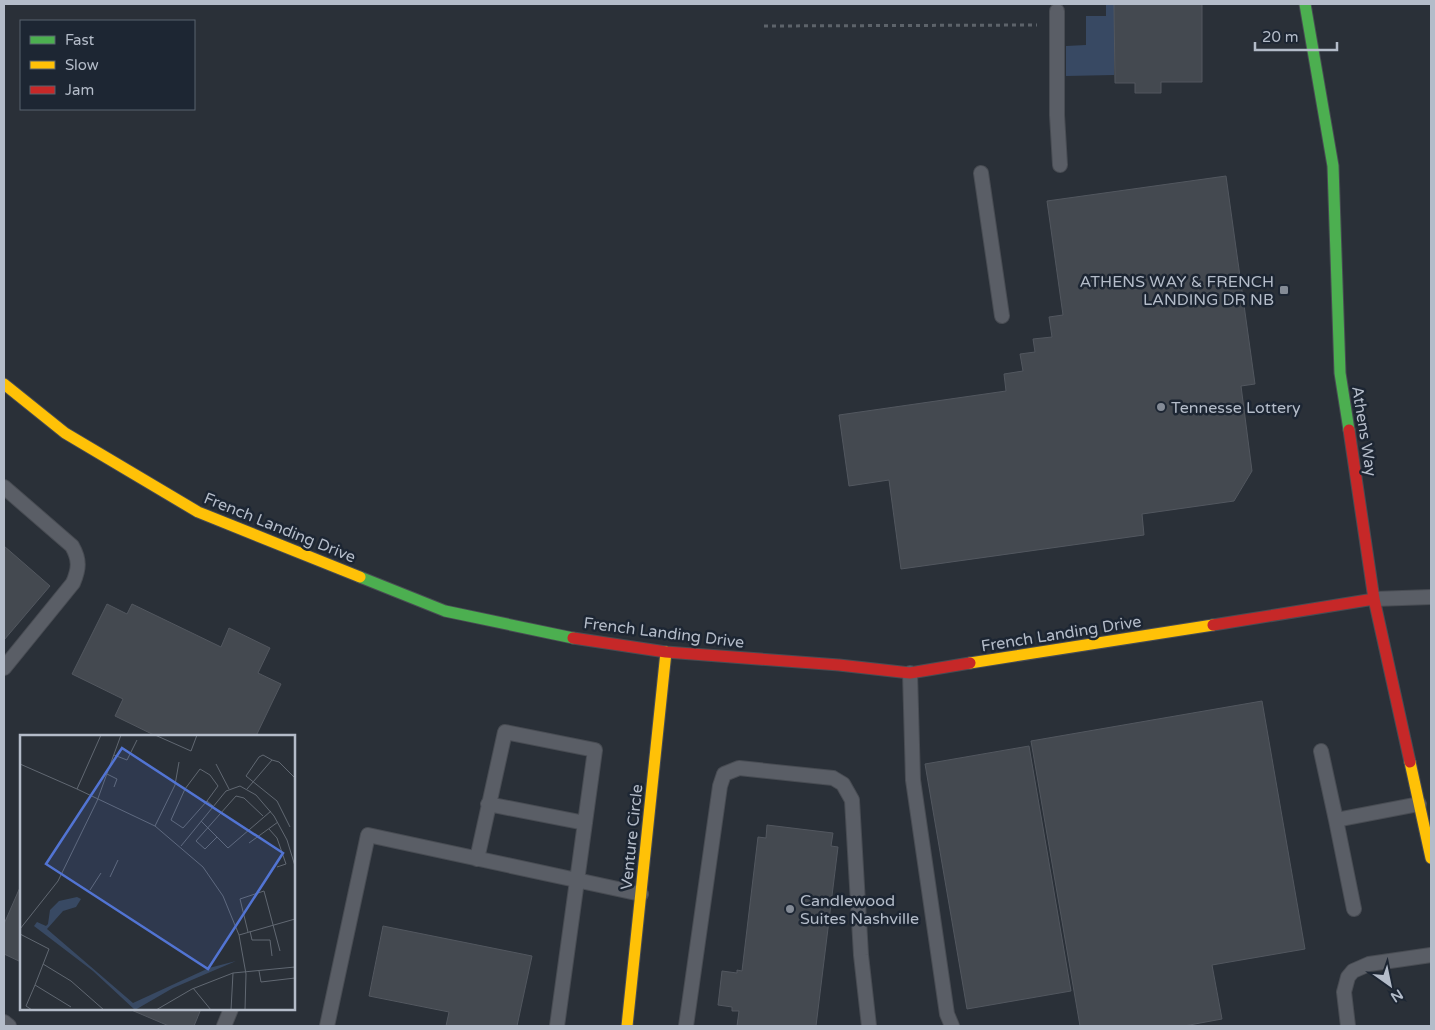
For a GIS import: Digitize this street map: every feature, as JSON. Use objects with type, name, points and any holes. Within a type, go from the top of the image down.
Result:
[{"type":"street","name":"Athens Way","points":[[1305,4],[1333,166],[1340,373],[1374,599],[1431,858]]},
{"type":"street","name":"French Landing Drive","points":[[4,384],[65,433],[198,512],[445,611],[554,635],[666,652],[839,665],[910,673],[1374,599]]},
{"type":"street","name":"Venture Circle","points":[[627,1026],[666,652]]},
{"type":"lane","points":[[1057,18],[1060,165]]},
{"type":"lane","points":[[981,173],[1002,316]]},
{"type":"lane","points":[[4,488],[72,546],[76,554],[78,572],[73,583],[4,668]]},
{"type":"lane","points":[[1374,599],[1431,596]]},
{"type":"lane","points":[[910,673],[913,780],[946,1014],[952,1026]]},
{"type":"lane","points":[[477,859],[505,732],[595,750],[556,1026]]},
{"type":"lane","points":[[1321,751],[1354,909]]},
{"type":"lane","points":[[686,1026],[720,786],[724,774],[739,768],[833,778],[843,784],[852,800],[861,955],[869,1026]]},
{"type":"lane","points":[[488,804],[584,823]]},
{"type":"lane","points":[[1336,820],[1419,804]]},
{"type":"lane","points":[[327,1026],[368,835],[641,894]]},
{"type":"lane","points":[[1348,1026],[1344,992],[1348,977],[1353,971],[1370,964],[1431,955]]},
{"type":"lane","points":[[224,1026],[231,1010]]},
{"type":"lane","points":[[4,1022],[9,1026]]},
{"type":"path","points":[[764,26],[1057,18]]},
{"type":"water","points":[[1106,4],[1114,4],[1114,75],[1066,76],[1066,46],[1086,45],[1086,16],[1106,16]]},
{"type":"building","points":[[1114,4],[1202,4],[1202,82],[1161,82],[1161,93],[1135,93],[1135,83],[1115,83]]},
{"type":"building","points":[[1226,176],[1255,384],[1241,386],[1252,471],[1234,501],[1142,514],[1144,535],[901,569],[889,480],[849,486],[839,415],[1006,391],[1004,374],[1023,371],[1020,354],[1035,352],[1033,339],[1052,337],[1049,317],[1063,315],[1047,201]]},
{"type":"building","points":[[4,546],[50,586],[4,640]]},
{"type":"building","points":[[107,604],[127,614],[132,604],[221,647],[229,628],[270,648],[258,673],[281,684],[256,735],[154,735],[115,716],[123,699],[72,674]]},
{"type":"building","points":[[1262,701],[1305,949],[1212,965],[1222,1019],[1184,1026],[1080,1026],[1031,741]]},
{"type":"building","points":[[1029,746],[1071,991],[967,1009],[925,764]]},
{"type":"building","name":"Candlewood Suites Nashville","points":[[767,825],[833,833],[831,846],[838,847],[816,1026],[737,1026],[739,1011],[732,1011],[732,1007],[718,1005],[722,971],[737,973],[737,970],[742,971],[758,837],[766,838]]},
{"type":"building","points":[[20,887],[20,962],[4,954],[4,924]]},
{"type":"building","points":[[383,926],[532,956],[517,1026],[446,1026],[449,1012],[369,996]]},
{"type":"building","points":[[131,1010],[201,1010],[194,1026],[169,1026]]},
{"type":"traffic: fast","points":[[1305,4],[1333,166],[1340,373],[1349,430]]},
{"type":"traffic: fast","points":[[360,577],[445,611],[573,638]]},
{"type":"traffic: slow","points":[[4,384],[65,433],[198,512],[360,577]]},
{"type":"traffic: slow","points":[[970,663],[1213,625]]},
{"type":"traffic: slow","points":[[627,1026],[666,652]]},
{"type":"traffic: slow","points":[[1410,762],[1431,858]]},
{"type":"traffic: jam","points":[[1349,430],[1374,599],[1410,762]]},
{"type":"traffic: jam","points":[[1213,625],[1374,599]]},
{"type":"traffic: jam","points":[[573,638],[666,652],[839,665],[910,673],[970,663]]},
{"type":"place","name":"ATHENS WAY & FRENCH LANDING DR NB","points":[[1284,290]]},
{"type":"place","name":"Tennesse Lottery","points":[[1161,407]]},
{"type":"place","name":"Candlewood Suites Nashville","points":[[790,909]]}]
